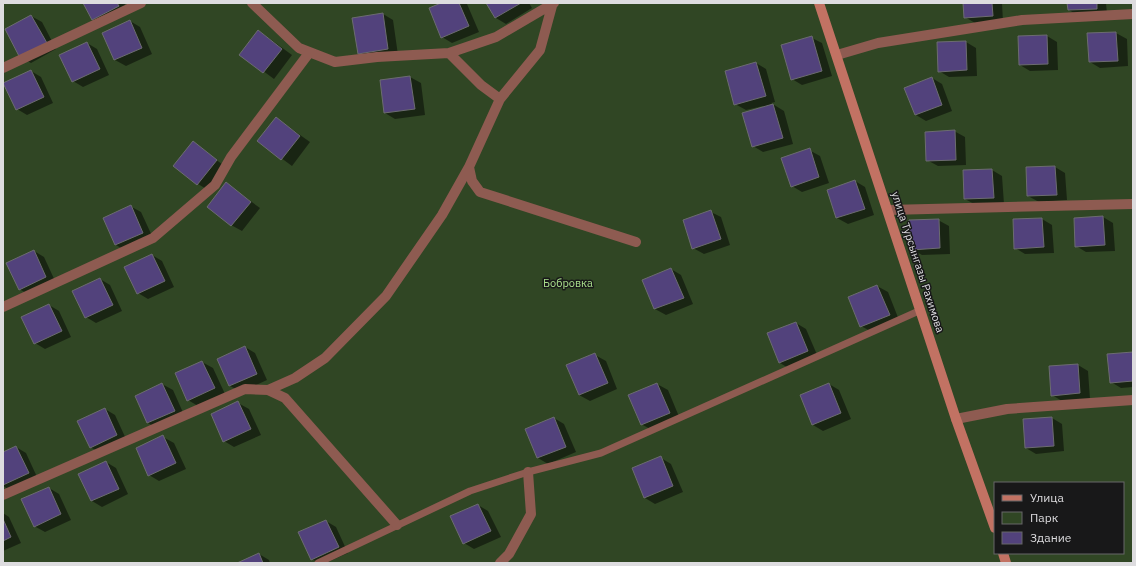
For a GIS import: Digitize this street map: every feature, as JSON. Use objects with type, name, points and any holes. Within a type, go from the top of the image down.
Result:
[{"type":"street","points":[[3,68],[141,3]]},
{"type":"street","points":[[252,3],[299,48],[335,62],[377,57],[449,53],[496,37],[553,4]]},
{"type":"street","name":"улица Турсынгазы Рахимова","points":[[819,3],[956,419],[994,525]]},
{"type":"street","points":[[268,390],[295,378],[325,358],[386,296],[442,215],[469,167],[500,100],[540,50],[553,4]]},
{"type":"street","points":[[836,55],[878,43],[1022,20],[1133,14]]},
{"type":"street","points":[[3,307],[153,238],[215,185],[231,157],[249,131],[309,53]]},
{"type":"street","points":[[449,53],[481,85],[500,100]]},
{"type":"street","points":[[469,167],[472,181],[480,192],[636,242]]},
{"type":"street","points":[[888,210],[1133,204]]},
{"type":"street","points":[[3,495],[245,389],[268,390],[285,398],[397,525]]},
{"type":"street","points":[[956,419],[1007,409],[1133,400]]},
{"type":"street","points":[[500,563],[509,554],[531,514],[528,472]]},
{"type":"lane","points":[[318,563],[470,491],[528,472],[601,453],[921,310]]},
{"type":"green space","name":"Бобровка","points":[[3,3],[1133,3],[1133,563],[3,563]]},
{"type":"building","points":[[83,3],[117,3],[119,6],[92,20]]},
{"type":"building","points":[[441,3],[459,3],[469,26],[441,38],[429,8]]},
{"type":"building","points":[[486,3],[521,3],[495,18]]},
{"type":"building","points":[[963,3],[992,3],[993,16],[964,18]]},
{"type":"building","points":[[1067,3],[1097,3],[1097,9],[1068,10]]},
{"type":"building","points":[[383,13],[388,49],[358,54],[352,18]]},
{"type":"building","points":[[31,15],[47,43],[20,58],[5,29]]},
{"type":"building","points":[[130,20],[142,48],[114,60],[102,33]]},
{"type":"building","points":[[258,30],[282,49],[263,73],[239,55]]},
{"type":"building","points":[[1116,32],[1118,61],[1089,62],[1087,33]]},
{"type":"building","points":[[1047,35],[1048,64],[1019,65],[1018,36]]},
{"type":"building","points":[[812,36],[822,71],[791,80],[781,45]]},
{"type":"building","points":[[966,41],[967,70],[938,72],[937,42]]},
{"type":"building","points":[[87,42],[100,69],[72,82],[59,55]]},
{"type":"building","points":[[756,62],[766,96],[734,105],[725,71]]},
{"type":"building","points":[[31,70],[44,97],[16,110],[3,83]]},
{"type":"building","points":[[410,76],[415,109],[384,113],[380,80]]},
{"type":"building","points":[[932,77],[942,105],[915,115],[904,88]]},
{"type":"building","points":[[773,104],[783,138],[752,147],[742,113]]},
{"type":"building","points":[[276,117],[300,136],[281,160],[257,141]]},
{"type":"building","points":[[955,130],[956,160],[926,161],[925,132]]},
{"type":"building","points":[[193,141],[217,160],[197,185],[173,166]]},
{"type":"building","points":[[810,148],[819,177],[791,187],[781,158]]},
{"type":"building","points":[[1055,166],[1057,195],[1027,196],[1026,167]]},
{"type":"building","points":[[992,169],[994,198],[964,199],[963,170]]},
{"type":"building","points":[[855,180],[865,209],[836,218],[827,190]]},
{"type":"building","points":[[226,182],[251,202],[231,226],[207,207]]},
{"type":"building","points":[[131,205],[143,233],[115,245],[103,218]]},
{"type":"building","points":[[711,210],[721,239],[692,249],[683,220]]},
{"type":"building","points":[[1103,216],[1105,245],[1075,247],[1074,218]]},
{"type":"building","points":[[1042,218],[1044,247],[1014,249],[1013,219]]},
{"type":"building","points":[[939,219],[940,248],[911,250],[909,220]]},
{"type":"building","points":[[34,250],[46,277],[19,290],[6,263]]},
{"type":"building","points":[[152,254],[165,281],[137,294],[124,267]]},
{"type":"building","points":[[671,268],[684,298],[654,309],[642,280]]},
{"type":"building","points":[[100,278],[113,305],[85,318],[72,291]]},
{"type":"building","points":[[877,285],[890,315],[860,327],[848,297]]},
{"type":"building","points":[[49,304],[62,331],[34,344],[21,317]]},
{"type":"building","points":[[796,322],[808,351],[779,363],[767,333]]},
{"type":"building","points":[[245,346],[257,374],[229,386],[217,359]]},
{"type":"building","points":[[1133,352],[1133,381],[1110,383],[1107,354]]},
{"type":"building","points":[[595,353],[608,383],[579,395],[566,365]]},
{"type":"building","points":[[202,361],[215,388],[187,401],[175,373]]},
{"type":"building","points":[[1078,364],[1080,393],[1051,396],[1049,366]]},
{"type":"building","points":[[162,383],[175,411],[147,423],[135,396]]},
{"type":"building","points":[[657,383],[670,413],[641,425],[628,395]]},
{"type":"building","points":[[829,383],[841,413],[812,425],[800,395]]},
{"type":"building","points":[[238,401],[251,429],[223,442],[211,414]]},
{"type":"building","points":[[105,408],[117,435],[90,448],[77,421]]},
{"type":"building","points":[[554,417],[566,447],[537,458],[525,429]]},
{"type":"building","points":[[1052,417],[1054,446],[1025,448],[1023,419]]},
{"type":"building","points":[[163,435],[176,463],[148,476],[136,448]]},
{"type":"building","points":[[16,446],[29,473],[3,485],[3,452]]},
{"type":"building","points":[[661,456],[673,486],[644,498],[632,468]]},
{"type":"building","points":[[106,461],[119,489],[91,501],[78,474]]},
{"type":"building","points":[[49,487],[61,514],[34,527],[21,499]]},
{"type":"building","points":[[478,504],[491,531],[463,544],[450,516]]},
{"type":"building","points":[[3,519],[11,537],[3,541]]},
{"type":"building","points":[[326,520],[339,547],[311,560],[298,532]]},
{"type":"building","points":[[259,553],[263,563],[237,563]]}]
